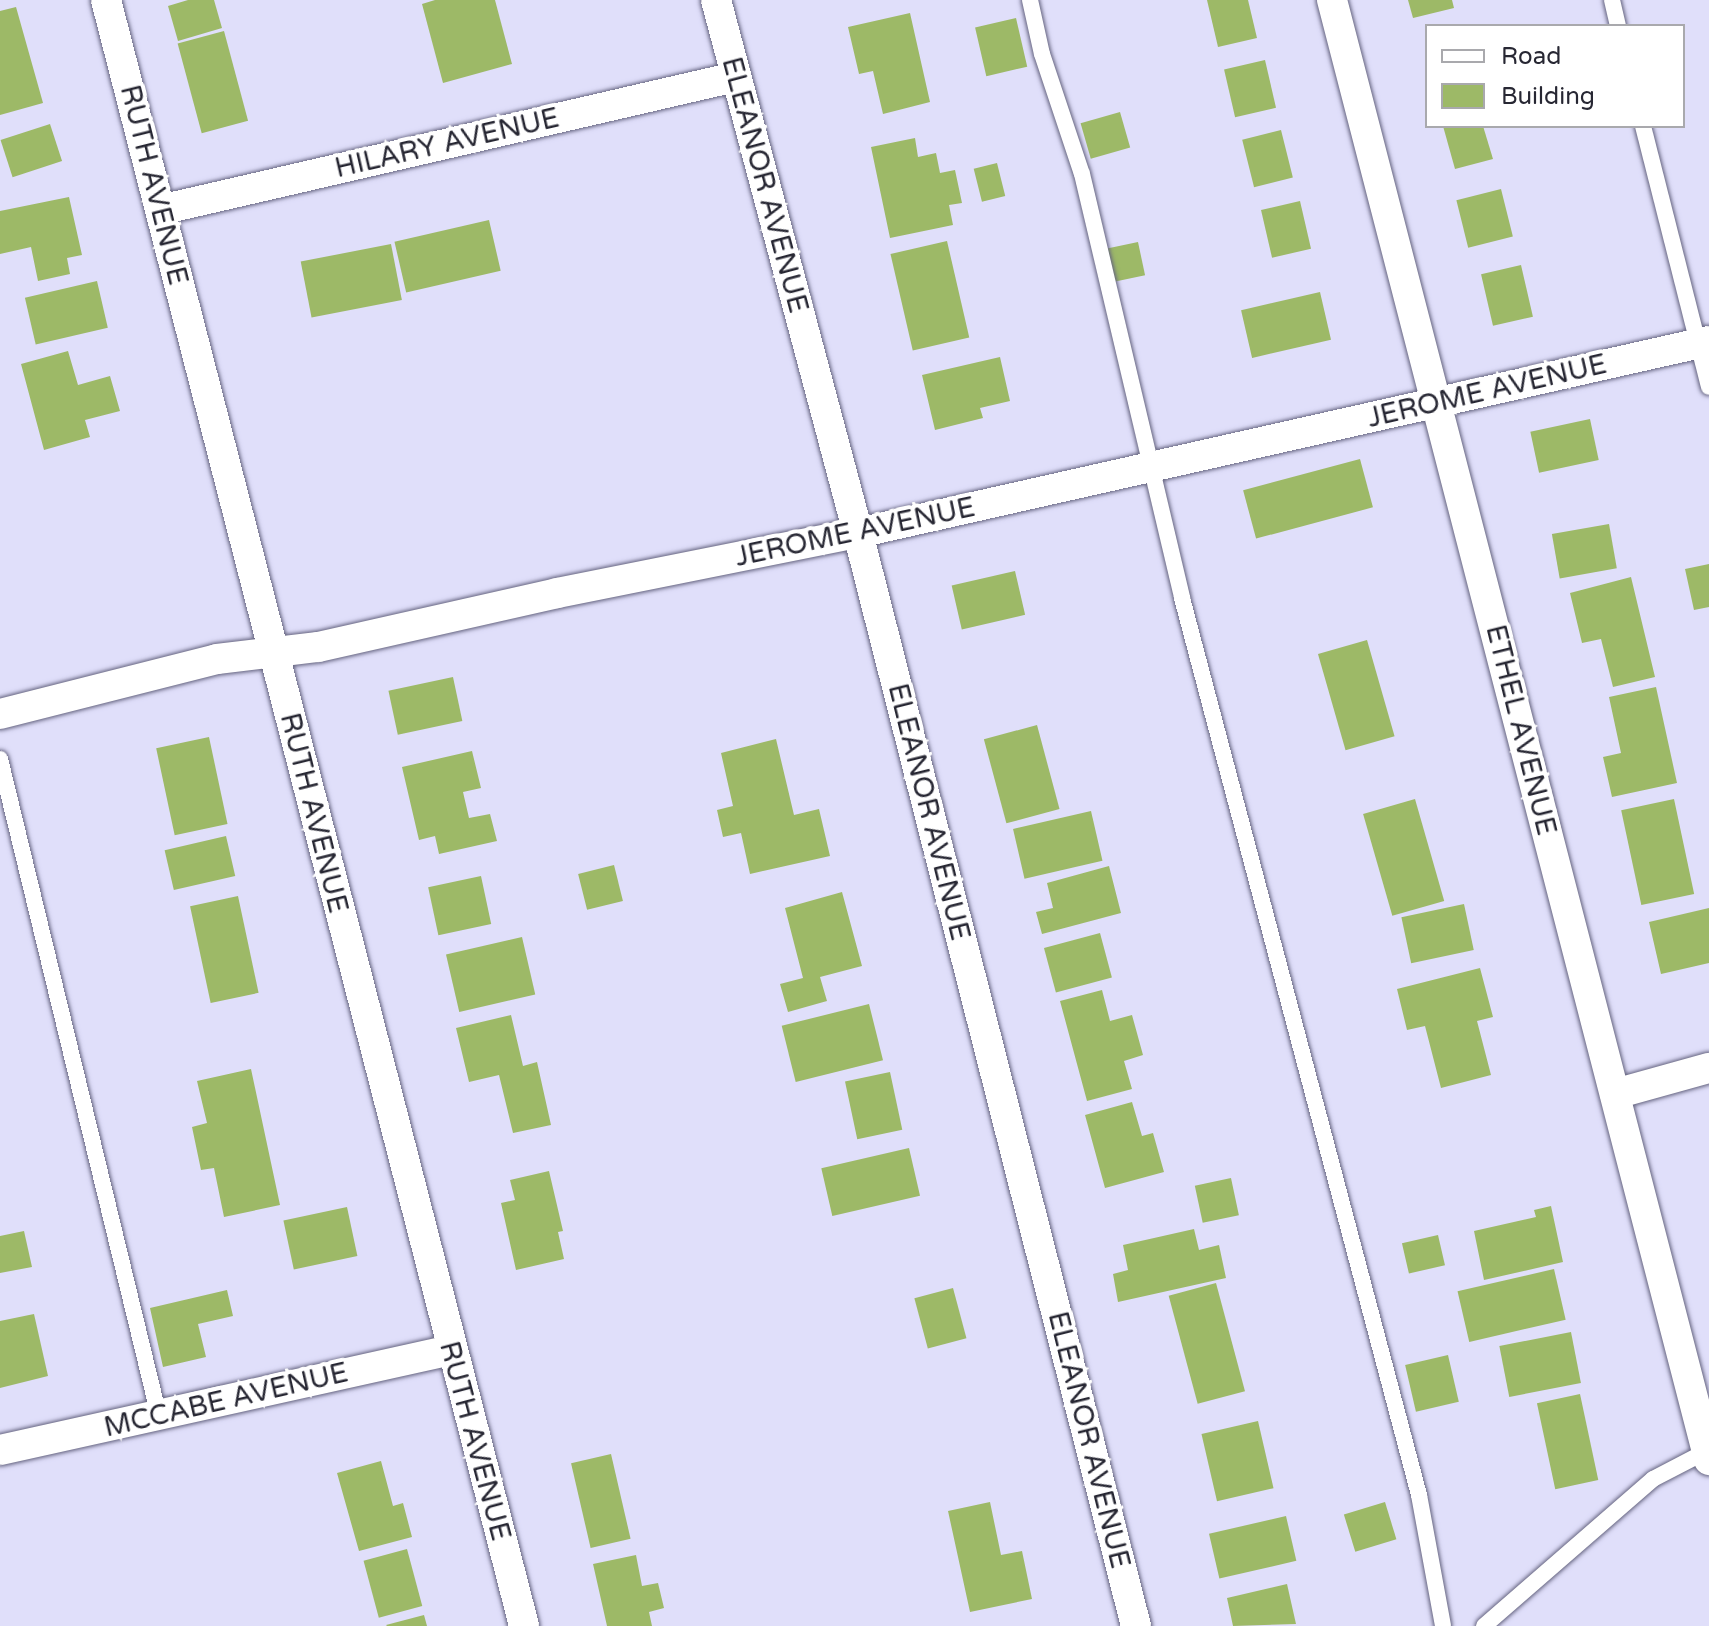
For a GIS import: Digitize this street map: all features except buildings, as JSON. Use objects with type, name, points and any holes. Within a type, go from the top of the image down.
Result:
[{"type":"street","name":"RUTH AVENUE","points":[[106,0],[524,1626]]},
{"type":"street","name":"ELEANOR AVENUE","points":[[716,0],[858,533],[1136,1626]]},
{"type":"street","name":"ETHEL AVENUE","points":[[1332,0],[1708,1456]]},
{"type":"street","name":"HILARY AVENUE","points":[[160,210],[735,77]]},
{"type":"street","name":"JEROME AVENUE","points":[[0,714],[217,659],[318,647],[557,593],[858,533],[1704,343]]},
{"type":"street","points":[[1615,1094],[1709,1068]]},
{"type":"street","name":"MCCABE AVENUE","points":[[0,1450],[451,1350]]},
{"type":"lane","points":[[1030,0],[1042,54],[1082,174],[1150,467],[1419,1495],[1443,1626]]},
{"type":"lane","points":[[1612,0],[1618,24]]},
{"type":"lane","points":[[1644,128],[1704,343],[1709,387]]},
{"type":"lane","points":[[0,759],[159,1416]]},
{"type":"lane","points":[[1484,1626],[1653,1479],[1708,1456]]}]
